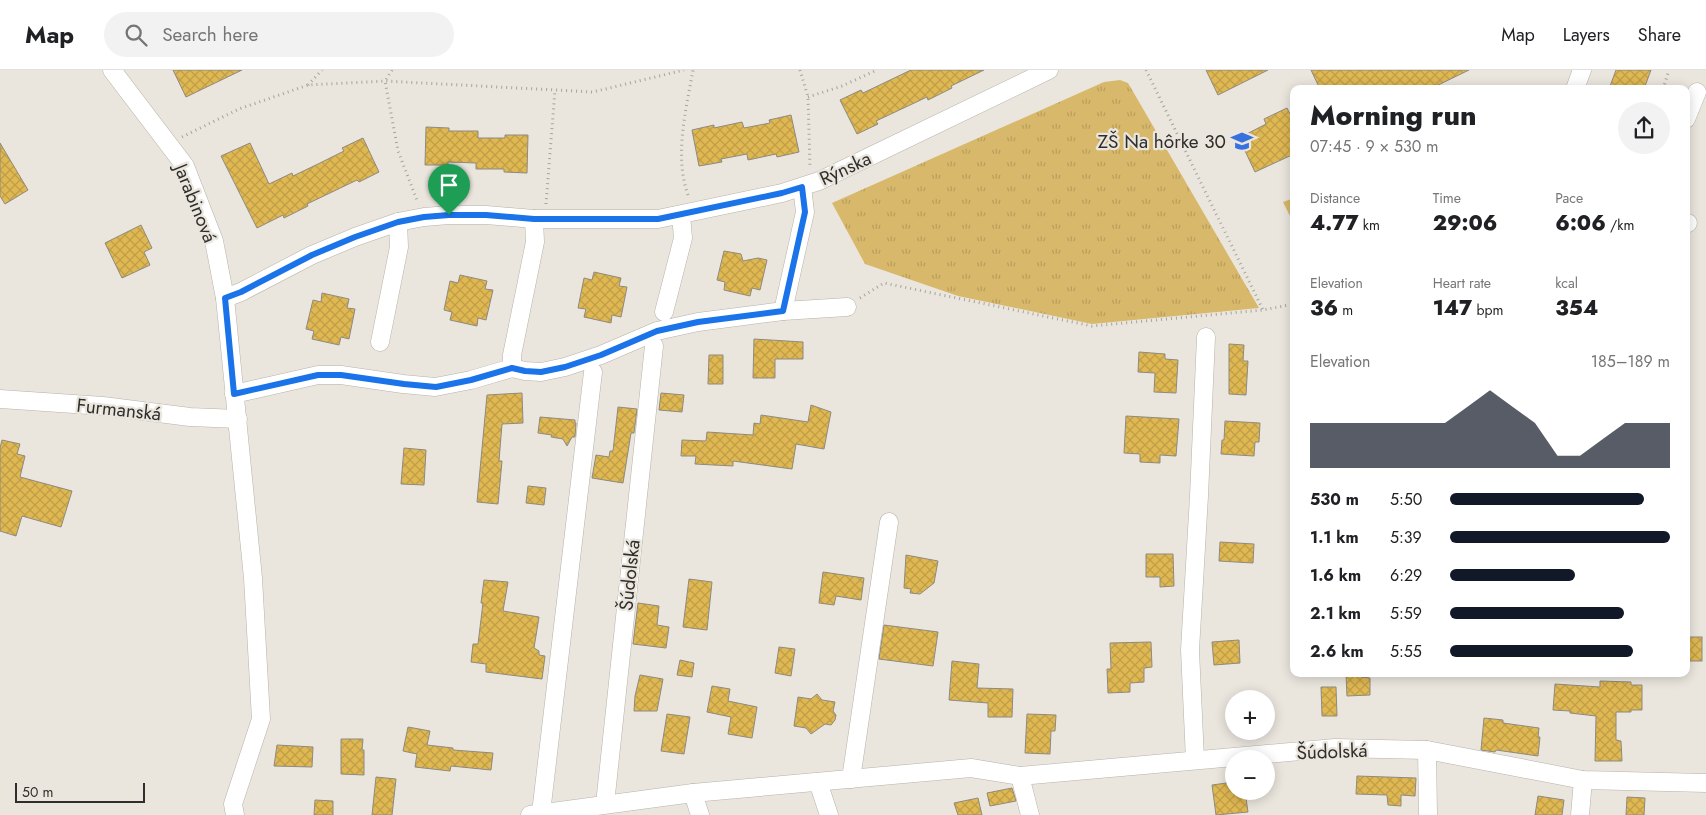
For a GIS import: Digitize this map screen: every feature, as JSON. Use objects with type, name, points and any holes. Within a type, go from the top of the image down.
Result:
[{"type":"street","name":"Jarabinová","points":[[112,70],[185,166],[214,241],[225,298],[253,578],[261,719],[233,804],[234,815]]},
{"type":"street","name":"Rýnska","points":[[225,298],[241,292],[312,255],[355,237],[398,222],[424,217],[486,215],[539,219],[658,219],[782,193],[819,181],[1049,70]]},
{"type":"street","points":[[1576,85],[1582,70]]},
{"type":"street","points":[[1690,109],[1697,92]]},
{"type":"street","points":[[783,311],[805,212],[802,187]]},
{"type":"street","points":[[664,312],[683,238],[687,214]]},
{"type":"street","points":[[512,368],[512,355],[539,219]]},
{"type":"street","points":[[380,342],[399,247],[398,222]]},
{"type":"street","points":[[234,394],[318,375],[341,375],[436,387],[471,380],[512,368],[541,372],[565,367],[601,355],[657,331],[698,322],[783,311],[847,307]]},
{"type":"street","points":[[1195,760],[1190,650],[1206,338]]},
{"type":"street","name":"Šúdolská","points":[[605,804],[654,346]]},
{"type":"street","name":"Šúdolská","points":[[593,372],[536,814],[693,793],[971,768],[1020,776],[1335,748],[1427,750],[1583,780],[1706,784]]},
{"type":"street","name":"Furmanská","points":[[0,399],[103,406],[190,417],[238,419]]},
{"type":"street","points":[[851,779],[889,522]]},
{"type":"street","points":[[1427,750],[1428,815]]},
{"type":"street","points":[[1020,776],[1030,815]]},
{"type":"street","points":[[1580,815],[1583,780]]},
{"type":"street","points":[[818,782],[829,815]]},
{"type":"street","points":[[693,793],[700,815]]},
{"type":"path","points":[[308,85],[322,70]]},
{"type":"path","points":[[392,70],[385,81],[398,152],[424,217]]},
{"type":"path","points":[[168,144],[239,109],[308,85],[385,81],[592,92],[684,70]]},
{"type":"path","points":[[687,214],[682,179],[683,130],[693,70]]},
{"type":"path","points":[[800,70],[808,97],[810,168],[819,181]]},
{"type":"path","points":[[808,97],[842,86],[877,70]]},
{"type":"path","points":[[1146,70],[1264,310]]},
{"type":"path","points":[[1663,85],[1669,70]]},
{"type":"path","points":[[539,219],[555,90]]},
{"type":"path","points":[[847,307],[884,283],[1092,326],[1264,310],[1290,305]]},
{"type":"green space","points":[[1120,80],[1128,83],[1259,308],[1092,324],[958,296],[865,264],[832,203],[1104,82]]},
{"type":"green space","points":[[1290,199],[1290,216],[1283,202]]},
{"type":"building","points":[[173,70],[242,70],[186,97]]},
{"type":"building","points":[[911,70],[984,70],[928,100],[927,97],[876,121],[878,124],[857,134],[840,100],[861,90],[863,93]]},
{"type":"building","points":[[1206,70],[1268,70],[1218,95]]},
{"type":"building","points":[[1311,70],[1469,70],[1438,85],[1318,85]]},
{"type":"building","points":[[1616,70],[1651,70],[1645,85],[1610,85]]},
{"type":"building","points":[[1287,108],[1290,114],[1290,156],[1255,172],[1239,138],[1266,124],[1264,119]]},
{"type":"building","points":[[791,115],[799,152],[777,157],[776,154],[748,160],[747,154],[721,159],[722,162],[699,166],[692,130],[714,125],[714,128],[742,122],[744,128],[770,123],[769,120]]},
{"type":"building","points":[[426,127],[449,128],[449,131],[478,131],[478,138],[505,138],[505,135],[528,135],[527,173],[504,172],[504,169],[476,169],[476,163],[448,162],[448,165],[425,165]]},
{"type":"building","points":[[363,138],[379,172],[359,182],[357,180],[307,204],[308,206],[284,218],[283,215],[257,228],[221,156],[250,143],[269,184],[292,173],[293,176],[318,164],[344,151],[342,148]]},
{"type":"building","points":[[0,143],[28,190],[5,204],[0,196]]},
{"type":"building","points":[[141,225],[152,248],[144,252],[150,265],[122,278],[105,243]]},
{"type":"building","points":[[724,251],[741,254],[743,261],[758,258],[767,260],[760,290],[752,288],[750,296],[724,290],[725,282],[717,280]]},
{"type":"building","points":[[594,272],[621,278],[619,286],[627,287],[621,317],[612,315],[611,323],[584,317],[586,309],[578,308],[584,278],[592,280]]},
{"type":"building","points":[[460,275],[487,281],[485,289],[493,290],[486,320],[478,318],[477,326],[450,320],[452,312],[444,310],[450,281],[458,283]]},
{"type":"building","points":[[322,293],[349,299],[347,308],[355,309],[349,339],[341,337],[339,345],[312,339],[314,331],[306,329],[313,300],[321,302]]},
{"type":"building","points":[[754,339],[803,342],[803,359],[775,359],[775,378],[753,378]]},
{"type":"building","points":[[1229,344],[1244,345],[1243,361],[1248,361],[1246,395],[1229,394]]},
{"type":"building","points":[[1139,352],[1165,354],[1165,359],[1178,360],[1176,393],[1154,392],[1155,373],[1138,372]]},
{"type":"building","points":[[709,355],[723,355],[723,384],[708,384]]},
{"type":"building","points":[[522,393],[523,423],[502,424],[499,461],[502,461],[498,504],[477,502],[487,395]]},
{"type":"building","points":[[661,393],[684,395],[682,412],[659,410]]},
{"type":"building","points":[[811,405],[831,412],[824,449],[796,444],[792,469],[733,461],[733,466],[695,464],[696,456],[681,456],[682,440],[706,441],[707,432],[753,435],[754,423],[760,424],[761,415],[808,422]]},
{"type":"building","points":[[618,407],[637,409],[634,433],[631,433],[623,483],[592,478],[596,455],[609,457],[610,451],[613,451]]},
{"type":"building","points":[[1126,416],[1179,419],[1176,456],[1160,455],[1160,463],[1140,462],[1140,454],[1124,453]]},
{"type":"building","points":[[540,417],[575,420],[575,437],[572,437],[567,446],[563,439],[538,433]]},
{"type":"building","points":[[1225,421],[1260,423],[1259,442],[1255,442],[1254,456],[1221,454]]},
{"type":"building","points":[[2,440],[20,444],[17,454],[25,456],[20,477],[72,491],[61,527],[22,516],[16,536],[0,531],[0,448]]},
{"type":"building","points":[[404,448],[426,450],[424,485],[401,484]]},
{"type":"building","points":[[528,486],[546,488],[544,505],[526,503]]},
{"type":"building","points":[[1220,542],[1254,544],[1253,563],[1219,561]]},
{"type":"building","points":[[1146,554],[1173,554],[1174,586],[1160,587],[1160,577],[1146,577]]},
{"type":"building","points":[[906,555],[938,561],[934,583],[920,594],[910,593],[911,589],[904,588]]},
{"type":"building","points":[[823,572],[864,578],[861,600],[836,596],[834,605],[819,603]]},
{"type":"building","points":[[689,579],[712,582],[707,630],[683,627]]},
{"type":"building","points":[[484,580],[508,582],[503,611],[539,617],[534,648],[539,651],[539,655],[545,656],[542,679],[486,672],[486,664],[471,662],[473,644],[478,644]]},
{"type":"building","points":[[638,603],[659,606],[657,625],[669,627],[666,648],[633,644]]},
{"type":"building","points":[[884,625],[938,632],[933,666],[879,659]]},
{"type":"building","points":[[1690,637],[1702,637],[1702,661],[1690,661]]},
{"type":"building","points":[[1239,640],[1240,663],[1214,665],[1212,642]]},
{"type":"building","points":[[1151,642],[1152,667],[1144,668],[1144,682],[1130,683],[1130,692],[1108,693],[1107,669],[1111,669],[1110,643]]},
{"type":"building","points":[[779,647],[795,649],[791,676],[775,673]]},
{"type":"building","points":[[680,660],[694,663],[692,677],[677,675]]},
{"type":"building","points":[[952,661],[979,664],[977,688],[1013,689],[1012,717],[988,717],[988,703],[949,700]]},
{"type":"building","points":[[640,675],[663,679],[657,711],[634,711]]},
{"type":"building","points":[[1346,677],[1370,678],[1370,695],[1347,696]]},
{"type":"building","points":[[1600,681],[1631,682],[1631,685],[1642,685],[1642,710],[1616,712],[1616,740],[1621,741],[1622,761],[1595,761],[1596,716],[1553,710],[1555,684],[1600,687]]},
{"type":"building","points":[[712,686],[730,689],[728,701],[757,707],[752,738],[728,734],[731,717],[707,712]]},
{"type":"building","points":[[1321,687],[1336,687],[1337,716],[1322,716]]},
{"type":"building","points":[[817,694],[822,700],[835,702],[833,711],[836,715],[831,725],[825,724],[811,734],[806,728],[794,726],[798,697],[811,699]]},
{"type":"building","points":[[667,714],[690,717],[684,754],[661,751]]},
{"type":"building","points":[[1027,714],[1056,715],[1055,731],[1051,731],[1050,754],[1025,753]]},
{"type":"building","points":[[1484,718],[1503,720],[1503,723],[1539,728],[1538,756],[1496,750],[1495,752],[1481,750]]},
{"type":"building","points":[[408,727],[430,731],[427,745],[453,748],[453,750],[493,753],[491,770],[451,766],[450,771],[415,767],[417,754],[403,751]]},
{"type":"building","points":[[341,739],[363,739],[364,775],[341,774]]},
{"type":"building","points":[[277,745],[313,747],[312,767],[274,766]]},
{"type":"building","points":[[1357,776],[1416,778],[1415,796],[1401,795],[1401,806],[1388,805],[1387,795],[1356,794]]},
{"type":"building","points":[[376,777],[396,779],[392,815],[372,815]]},
{"type":"building","points":[[1225,783],[1225,800],[1246,800],[1248,812],[1216,815],[1212,785]]},
{"type":"building","points":[[1012,788],[1016,801],[990,806],[987,793]]},
{"type":"building","points":[[1538,796],[1564,800],[1562,815],[1535,815]]},
{"type":"building","points":[[1627,797],[1645,798],[1644,815],[1626,815]]},
{"type":"building","points":[[978,798],[982,815],[958,815],[954,803]]},
{"type":"building","points":[[315,800],[333,801],[333,815],[314,815]]},
{"type":"place","name":"ZŠ Na hôrke 30","points":[[1242,141]]},
{"type":"route","points":[[802,187],[805,212],[783,311],[698,322],[657,331],[601,355],[565,367],[541,372],[512,368],[471,380],[436,387],[341,375],[318,375],[234,394],[225,298],[241,292],[312,255],[355,237],[398,222],[449,215],[486,215],[534,219],[658,219],[782,193],[802,187]]}]
